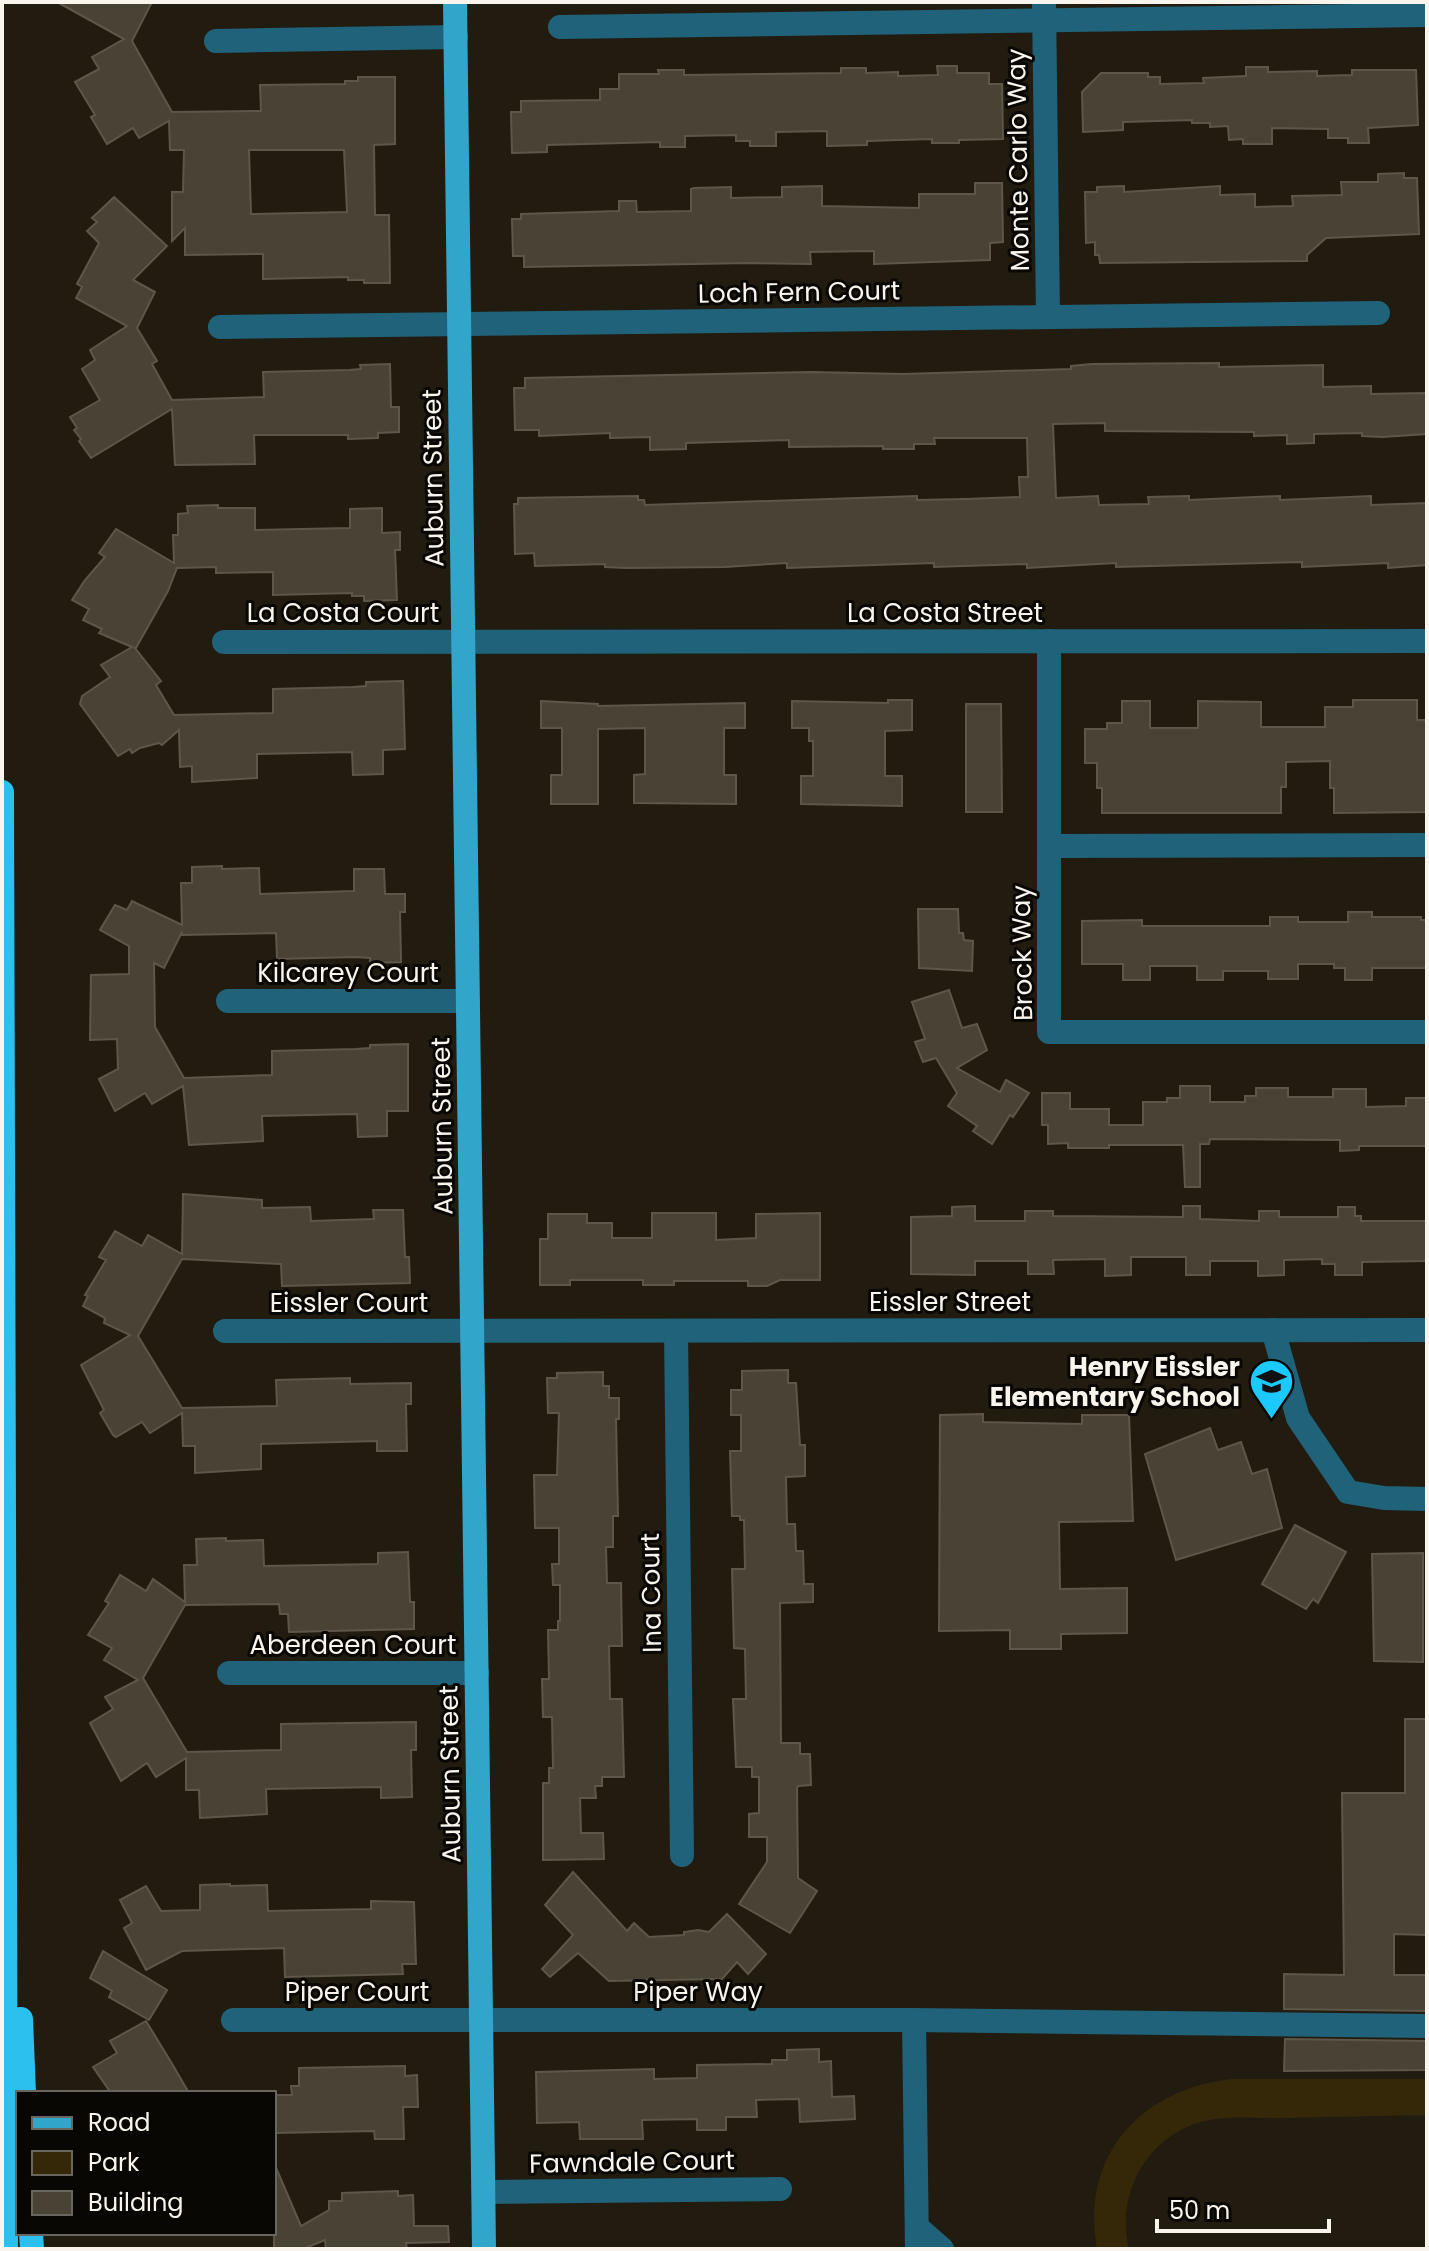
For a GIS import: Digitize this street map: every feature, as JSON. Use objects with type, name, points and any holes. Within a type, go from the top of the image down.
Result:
[{"type":"highway","points":[[2,792],[6,2249]]},
{"type":"highway","points":[[5,1670],[24,2091]]},
{"type":"main road","name":"Auburn Street","points":[[455,2],[484,2249]]},
{"type":"street","points":[[560,27],[1044,11],[1427,15]]},
{"type":"street","name":"Monte Carlo Way","points":[[1044,11],[1048,317]]},
{"type":"street","points":[[216,41],[456,37]]},
{"type":"street","name":"Loch Fern Court","points":[[220,327],[1378,313]]},
{"type":"street","name":"La Costa Street","points":[[463,641],[1427,641]]},
{"type":"street","name":"La Costa Court","points":[[224,642],[463,641]]},
{"type":"street","name":"Brock Way","points":[[1049,641],[1049,1032],[1427,1032]]},
{"type":"street","points":[[1049,846],[1427,845]]},
{"type":"street","name":"Kilcarey Court","points":[[228,1001],[468,1001]]},
{"type":"street","points":[[1273,1330],[1298,1418],[1348,1492],[1384,1498],[1427,1499]]},
{"type":"street","name":"Eissler Street","points":[[472,1331],[1427,1330]]},
{"type":"street","name":"Eissler Court","points":[[225,1331],[472,1331]]},
{"type":"street","name":"Ina Court","points":[[676,1331],[682,1855]]},
{"type":"street","name":"Aberdeen Court","points":[[229,1673],[477,1673]]},
{"type":"street","name":"Piper Court","points":[[233,2020],[481,2020]]},
{"type":"street","name":"Piper Way","points":[[481,2020],[914,2020],[1427,2026]]},
{"type":"street","points":[[914,2020],[917,2238],[942,2249]]},
{"type":"street","name":"Fawndale Court","points":[[484,2192],[780,2189]]},
{"type":"green space","points":[[1232,2079],[1427,2079],[1427,2115],[1236,2118],[1194,2124],[1160,2144],[1138,2174],[1126,2210],[1129,2249],[1097,2249],[1094,2215],[1098,2184],[1108,2157],[1124,2132],[1145,2112],[1170,2097],[1199,2085]]},
{"type":"building","points":[[57,2],[152,2],[132,41],[172,112],[261,111],[260,85],[345,84],[345,81],[358,81],[358,77],[395,77],[395,144],[374,145],[375,215],[389,215],[390,283],[364,283],[364,280],[348,280],[348,277],[263,279],[263,254],[185,255],[185,228],[172,241],[172,192],[183,192],[184,150],[170,150],[169,121],[139,138],[133,128],[107,144],[91,117],[95,115],[75,82],[99,69],[92,57],[124,39]],"holes":[[[249,150],[344,150],[347,212],[251,214]]]},
{"type":"building","points":[[937,66],[957,66],[957,73],[989,73],[989,84],[1002,84],[1003,139],[959,140],[959,143],[932,143],[932,139],[867,141],[867,145],[827,146],[827,131],[776,132],[776,146],[750,146],[750,141],[736,141],[736,135],[685,136],[685,147],[660,147],[660,142],[547,145],[547,152],[512,153],[511,112],[521,112],[521,101],[600,100],[600,89],[619,89],[619,74],[659,74],[658,70],[684,70],[684,75],[841,73],[841,68],[866,68],[866,73],[938,75]]},
{"type":"building","points":[[1246,67],[1268,67],[1268,72],[1317,71],[1317,76],[1352,75],[1352,70],[1416,70],[1418,125],[1368,128],[1369,143],[1348,143],[1348,138],[1328,138],[1328,129],[1272,128],[1272,144],[1243,144],[1243,139],[1229,140],[1228,126],[1210,127],[1210,123],[1192,123],[1192,120],[1123,122],[1123,130],[1083,132],[1082,92],[1101,73],[1148,73],[1148,77],[1160,77],[1160,84],[1204,83],[1203,78],[1246,76]]},
{"type":"building","points":[[1404,173],[1404,178],[1417,178],[1419,234],[1326,238],[1307,255],[1307,261],[1100,263],[1099,255],[1095,255],[1095,242],[1086,243],[1085,192],[1097,192],[1097,187],[1124,186],[1124,192],[1220,186],[1220,195],[1255,194],[1255,207],[1293,206],[1292,196],[1342,195],[1341,182],[1378,182],[1378,174]]},
{"type":"building","points":[[975,183],[1002,183],[1003,242],[990,243],[990,260],[874,264],[874,251],[810,252],[811,264],[524,267],[524,256],[513,256],[512,219],[521,219],[521,214],[619,211],[619,201],[636,201],[637,212],[691,211],[691,189],[731,187],[731,198],[782,197],[782,187],[822,186],[822,206],[919,208],[919,194],[975,194]]},
{"type":"building","points":[[114,197],[167,246],[133,280],[155,292],[137,328],[157,361],[152,364],[172,400],[264,397],[263,372],[349,370],[361,369],[360,365],[390,364],[391,407],[399,407],[399,432],[378,433],[378,438],[348,439],[348,435],[254,435],[255,464],[175,465],[172,409],[91,458],[79,441],[81,439],[74,430],[77,428],[70,417],[100,400],[82,369],[95,360],[90,350],[127,326],[76,298],[82,287],[77,284],[99,243],[87,231],[97,222],[92,218]]},
{"type":"building","points":[[1219,363],[1219,367],[1323,365],[1323,387],[1371,386],[1371,394],[1427,393],[1427,434],[1382,437],[1362,436],[1362,433],[1314,434],[1314,443],[1287,444],[1287,435],[1254,436],[1254,432],[1105,431],[1105,423],[1053,424],[1056,498],[1098,496],[1099,505],[1149,504],[1148,497],[1189,496],[1189,500],[1280,496],[1280,500],[1371,496],[1371,505],[1427,503],[1427,565],[1388,568],[1388,563],[1302,567],[1302,562],[1116,567],[1116,563],[1027,568],[1027,564],[934,567],[934,563],[787,568],[787,563],[626,568],[605,567],[605,564],[535,566],[534,553],[515,554],[514,504],[518,504],[518,498],[638,496],[638,500],[644,500],[645,505],[917,496],[917,500],[1020,497],[1019,477],[1028,477],[1027,438],[934,438],[935,444],[914,444],[914,449],[883,449],[883,446],[789,447],[789,440],[686,443],[686,449],[650,450],[650,437],[610,438],[610,433],[539,436],[539,430],[515,430],[514,388],[525,388],[525,378],[811,372],[903,374],[1071,369],[1071,366],[1092,364]]},
{"type":"building","points":[[218,505],[218,508],[255,508],[255,530],[350,528],[350,509],[382,508],[382,533],[400,532],[400,550],[395,550],[397,600],[364,601],[364,596],[352,596],[352,593],[273,595],[273,572],[216,573],[216,567],[177,568],[168,591],[135,648],[161,681],[156,685],[174,715],[273,713],[273,689],[353,687],[366,686],[366,682],[403,681],[405,749],[383,750],[383,774],[353,775],[352,752],[257,754],[257,778],[192,782],[192,766],[180,767],[179,730],[162,745],[140,748],[132,753],[130,749],[118,756],[80,704],[82,696],[110,677],[101,665],[132,647],[99,633],[102,629],[83,620],[89,609],[72,600],[105,557],[99,553],[116,529],[174,563],[173,535],[178,535],[178,514],[188,513],[187,506]]},
{"type":"building","points":[[888,700],[912,700],[912,730],[885,731],[885,776],[902,776],[902,806],[801,804],[801,776],[813,776],[813,741],[809,741],[809,728],[792,728],[792,701],[888,703]]},
{"type":"building","points":[[1353,700],[1417,700],[1417,720],[1427,720],[1427,812],[1334,813],[1330,761],[1286,762],[1286,787],[1281,787],[1281,813],[1102,813],[1102,788],[1097,788],[1097,763],[1085,763],[1085,729],[1107,729],[1107,723],[1122,723],[1122,701],[1150,701],[1150,728],[1198,728],[1198,701],[1261,702],[1261,727],[1325,727],[1325,707],[1353,707]]},
{"type":"building","points":[[541,701],[598,706],[745,703],[745,728],[724,728],[724,775],[736,775],[736,804],[634,803],[634,775],[645,774],[645,728],[598,729],[598,804],[551,804],[551,775],[562,775],[562,728],[541,728]]},
{"type":"building","points":[[966,704],[1001,704],[1002,812],[966,812]]},
{"type":"building","points":[[222,866],[222,869],[259,868],[260,894],[354,891],[354,869],[384,869],[385,894],[405,894],[405,912],[400,912],[401,962],[370,963],[370,958],[356,957],[277,959],[276,933],[182,935],[182,932],[164,968],[154,963],[155,1027],[184,1078],[272,1075],[272,1051],[408,1044],[408,1111],[387,1111],[387,1136],[358,1137],[357,1114],[262,1116],[263,1141],[189,1145],[183,1086],[152,1104],[145,1093],[115,1111],[99,1079],[118,1069],[117,1039],[90,1040],[91,975],[129,974],[129,946],[100,930],[115,905],[127,910],[132,901],[182,925],[181,883],[192,883],[192,867]]},
{"type":"building","points":[[918,909],[958,909],[959,933],[963,933],[964,940],[973,941],[972,971],[919,968]]},
{"type":"building","points":[[1348,912],[1372,912],[1372,917],[1421,917],[1421,920],[1427,920],[1427,968],[1372,968],[1372,980],[1345,980],[1345,968],[1334,968],[1334,964],[1298,964],[1298,979],[1268,979],[1268,971],[1223,971],[1223,980],[1197,980],[1197,966],[1150,966],[1150,980],[1123,980],[1123,964],[1082,964],[1082,921],[1142,920],[1142,926],[1270,926],[1270,917],[1298,917],[1298,922],[1348,922]]},
{"type":"building","points":[[949,990],[962,1028],[977,1024],[987,1050],[957,1068],[1000,1092],[1006,1080],[1029,1093],[1013,1117],[1010,1115],[992,1144],[973,1131],[977,1126],[948,1106],[957,1093],[936,1058],[923,1062],[915,1042],[925,1039],[912,1002]]},
{"type":"building","points":[[1180,1086],[1210,1086],[1210,1102],[1245,1102],[1245,1096],[1256,1096],[1256,1088],[1288,1088],[1288,1097],[1333,1097],[1333,1089],[1366,1089],[1366,1107],[1406,1106],[1406,1098],[1427,1098],[1427,1146],[1359,1146],[1359,1150],[1340,1151],[1340,1140],[1210,1139],[1209,1144],[1200,1144],[1200,1187],[1185,1187],[1183,1145],[1068,1148],[1068,1143],[1048,1144],[1048,1125],[1042,1125],[1042,1093],[1070,1093],[1070,1109],[1109,1109],[1109,1125],[1143,1125],[1143,1102],[1167,1102],[1167,1098],[1180,1098]]},
{"type":"building","points":[[183,1194],[262,1200],[262,1208],[310,1207],[311,1221],[374,1219],[373,1210],[403,1210],[405,1257],[409,1257],[410,1283],[282,1286],[281,1264],[182,1259],[138,1336],[182,1408],[277,1406],[276,1380],[350,1378],[350,1384],[411,1383],[411,1404],[406,1404],[407,1451],[377,1451],[377,1441],[261,1444],[261,1469],[195,1473],[195,1446],[183,1446],[182,1413],[150,1433],[142,1422],[116,1437],[113,1435],[100,1413],[104,1410],[81,1365],[130,1335],[104,1323],[105,1318],[83,1306],[88,1296],[85,1295],[106,1260],[99,1257],[115,1231],[142,1246],[148,1235],[182,1254]]},
{"type":"building","points":[[975,1206],[975,1221],[1025,1221],[1025,1211],[1053,1211],[1053,1216],[1183,1217],[1183,1206],[1200,1206],[1200,1219],[1259,1221],[1259,1211],[1279,1211],[1279,1217],[1338,1217],[1338,1207],[1355,1207],[1355,1216],[1361,1216],[1361,1221],[1427,1221],[1427,1261],[1362,1262],[1362,1275],[1335,1275],[1335,1264],[1322,1264],[1322,1259],[1284,1260],[1284,1275],[1258,1276],[1258,1261],[1210,1261],[1210,1275],[1186,1275],[1186,1257],[1131,1257],[1131,1275],[1105,1276],[1105,1259],[1053,1260],[1054,1274],[1028,1274],[1028,1261],[975,1261],[975,1275],[911,1274],[911,1217],[952,1216],[952,1207]]},
{"type":"building","points":[[652,1213],[716,1213],[716,1240],[756,1238],[756,1214],[820,1213],[820,1280],[780,1280],[767,1286],[748,1286],[748,1281],[674,1281],[674,1285],[643,1285],[643,1280],[570,1280],[570,1285],[540,1285],[540,1239],[548,1239],[548,1214],[587,1214],[587,1223],[612,1223],[612,1238],[652,1238]]},
{"type":"building","points":[[788,1370],[788,1383],[796,1383],[800,1445],[805,1445],[805,1476],[786,1477],[787,1524],[795,1524],[796,1551],[803,1551],[804,1584],[813,1584],[813,1602],[780,1603],[781,1743],[800,1743],[800,1754],[810,1754],[811,1785],[797,1788],[798,1878],[817,1891],[790,1933],[739,1904],[767,1862],[767,1837],[749,1837],[749,1814],[759,1813],[759,1777],[752,1777],[752,1767],[736,1767],[733,1699],[746,1699],[745,1649],[734,1648],[732,1569],[745,1569],[744,1520],[740,1520],[740,1516],[732,1516],[730,1451],[741,1451],[741,1415],[731,1415],[731,1390],[742,1390],[742,1371]]},
{"type":"building","points":[[603,1372],[603,1386],[609,1386],[609,1398],[619,1398],[619,1419],[616,1419],[618,1516],[613,1516],[613,1547],[606,1547],[607,1583],[621,1583],[622,1646],[609,1646],[610,1699],[622,1699],[624,1777],[602,1777],[602,1786],[595,1786],[596,1798],[580,1798],[581,1833],[603,1833],[604,1859],[543,1860],[543,1783],[549,1783],[549,1768],[553,1768],[552,1717],[543,1717],[542,1679],[549,1679],[548,1630],[558,1630],[560,1621],[560,1585],[553,1585],[552,1564],[559,1564],[559,1528],[535,1528],[534,1475],[557,1475],[559,1413],[548,1413],[547,1378],[557,1378],[557,1373]]},
{"type":"building","points":[[983,1414],[983,1422],[1082,1424],[1082,1415],[1129,1415],[1133,1521],[1059,1522],[1060,1589],[1127,1588],[1127,1633],[1061,1634],[1061,1649],[1010,1649],[1010,1630],[939,1631],[940,1415]]},
{"type":"building","points":[[1210,1428],[1218,1450],[1241,1442],[1252,1474],[1267,1469],[1282,1528],[1176,1560],[1145,1454]]},
{"type":"building","points":[[1295,1525],[1346,1552],[1318,1603],[1313,1599],[1306,1609],[1262,1584]]},
{"type":"building","points":[[226,1538],[226,1541],[263,1540],[264,1566],[378,1564],[378,1553],[408,1552],[414,1629],[289,1632],[288,1614],[280,1614],[279,1604],[185,1605],[143,1678],[187,1752],[281,1750],[281,1724],[416,1722],[416,1750],[411,1750],[412,1797],[381,1798],[381,1787],[266,1789],[267,1814],[200,1818],[199,1790],[186,1790],[186,1758],[156,1777],[147,1763],[121,1781],[90,1723],[113,1709],[105,1697],[138,1680],[104,1660],[112,1648],[88,1635],[109,1603],[105,1601],[120,1575],[146,1591],[153,1579],[185,1602],[184,1565],[197,1565],[196,1539]]},
{"type":"building","points":[[1423,1553],[1423,1662],[1374,1661],[1372,1554]]},
{"type":"building","points":[[1405,1719],[1427,1719],[1427,1935],[1394,1934],[1394,1975],[1427,1975],[1427,2011],[1284,2009],[1284,1974],[1344,1975],[1342,1793],[1405,1793]]},
{"type":"building","points":[[573,1872],[627,1931],[634,1923],[649,1937],[684,1935],[684,1932],[698,1930],[709,1932],[727,1914],[766,1954],[748,1974],[737,1962],[722,1979],[609,1981],[578,1953],[550,1977],[542,1969],[573,1935],[545,1905]]},
{"type":"building","points":[[200,1885],[267,1885],[268,1911],[371,1909],[371,1901],[414,1902],[416,1964],[402,1964],[403,1974],[285,1977],[284,1948],[182,1951],[146,1970],[124,1928],[132,1923],[120,1900],[146,1886],[161,1911],[200,1910]]},
{"type":"building","points":[[103,1951],[167,1990],[149,2020],[109,1997],[112,1991],[90,1978]]},
{"type":"building","points":[[146,2021],[188,2091],[110,2091],[93,2067],[117,2053],[110,2041]]},
{"type":"building","points":[[1285,2039],[1427,2041],[1427,2070],[1284,2071]]},
{"type":"building","points":[[819,2049],[819,2062],[831,2061],[832,2097],[854,2096],[855,2119],[800,2122],[799,2099],[756,2100],[757,2117],[726,2117],[726,2130],[697,2130],[697,2119],[642,2120],[643,2139],[580,2139],[579,2122],[537,2123],[536,2072],[654,2069],[654,2079],[697,2078],[697,2065],[772,2064],[772,2060],[787,2060],[787,2050]]},
{"type":"building","points":[[405,2066],[405,2076],[417,2075],[418,2107],[403,2107],[404,2139],[375,2139],[374,2131],[276,2133],[276,2095],[292,2095],[291,2086],[299,2086],[299,2068]]},
{"type":"building","points":[[276,2168],[301,2226],[329,2210],[329,2201],[342,2201],[342,2193],[398,2191],[398,2196],[413,2195],[414,2226],[448,2226],[449,2242],[406,2243],[407,2249],[326,2249],[325,2240],[303,2249],[274,2249]]},
{"type":"place","name":"Henry Eissler Elementary School","points":[[1271,1421]]}]
